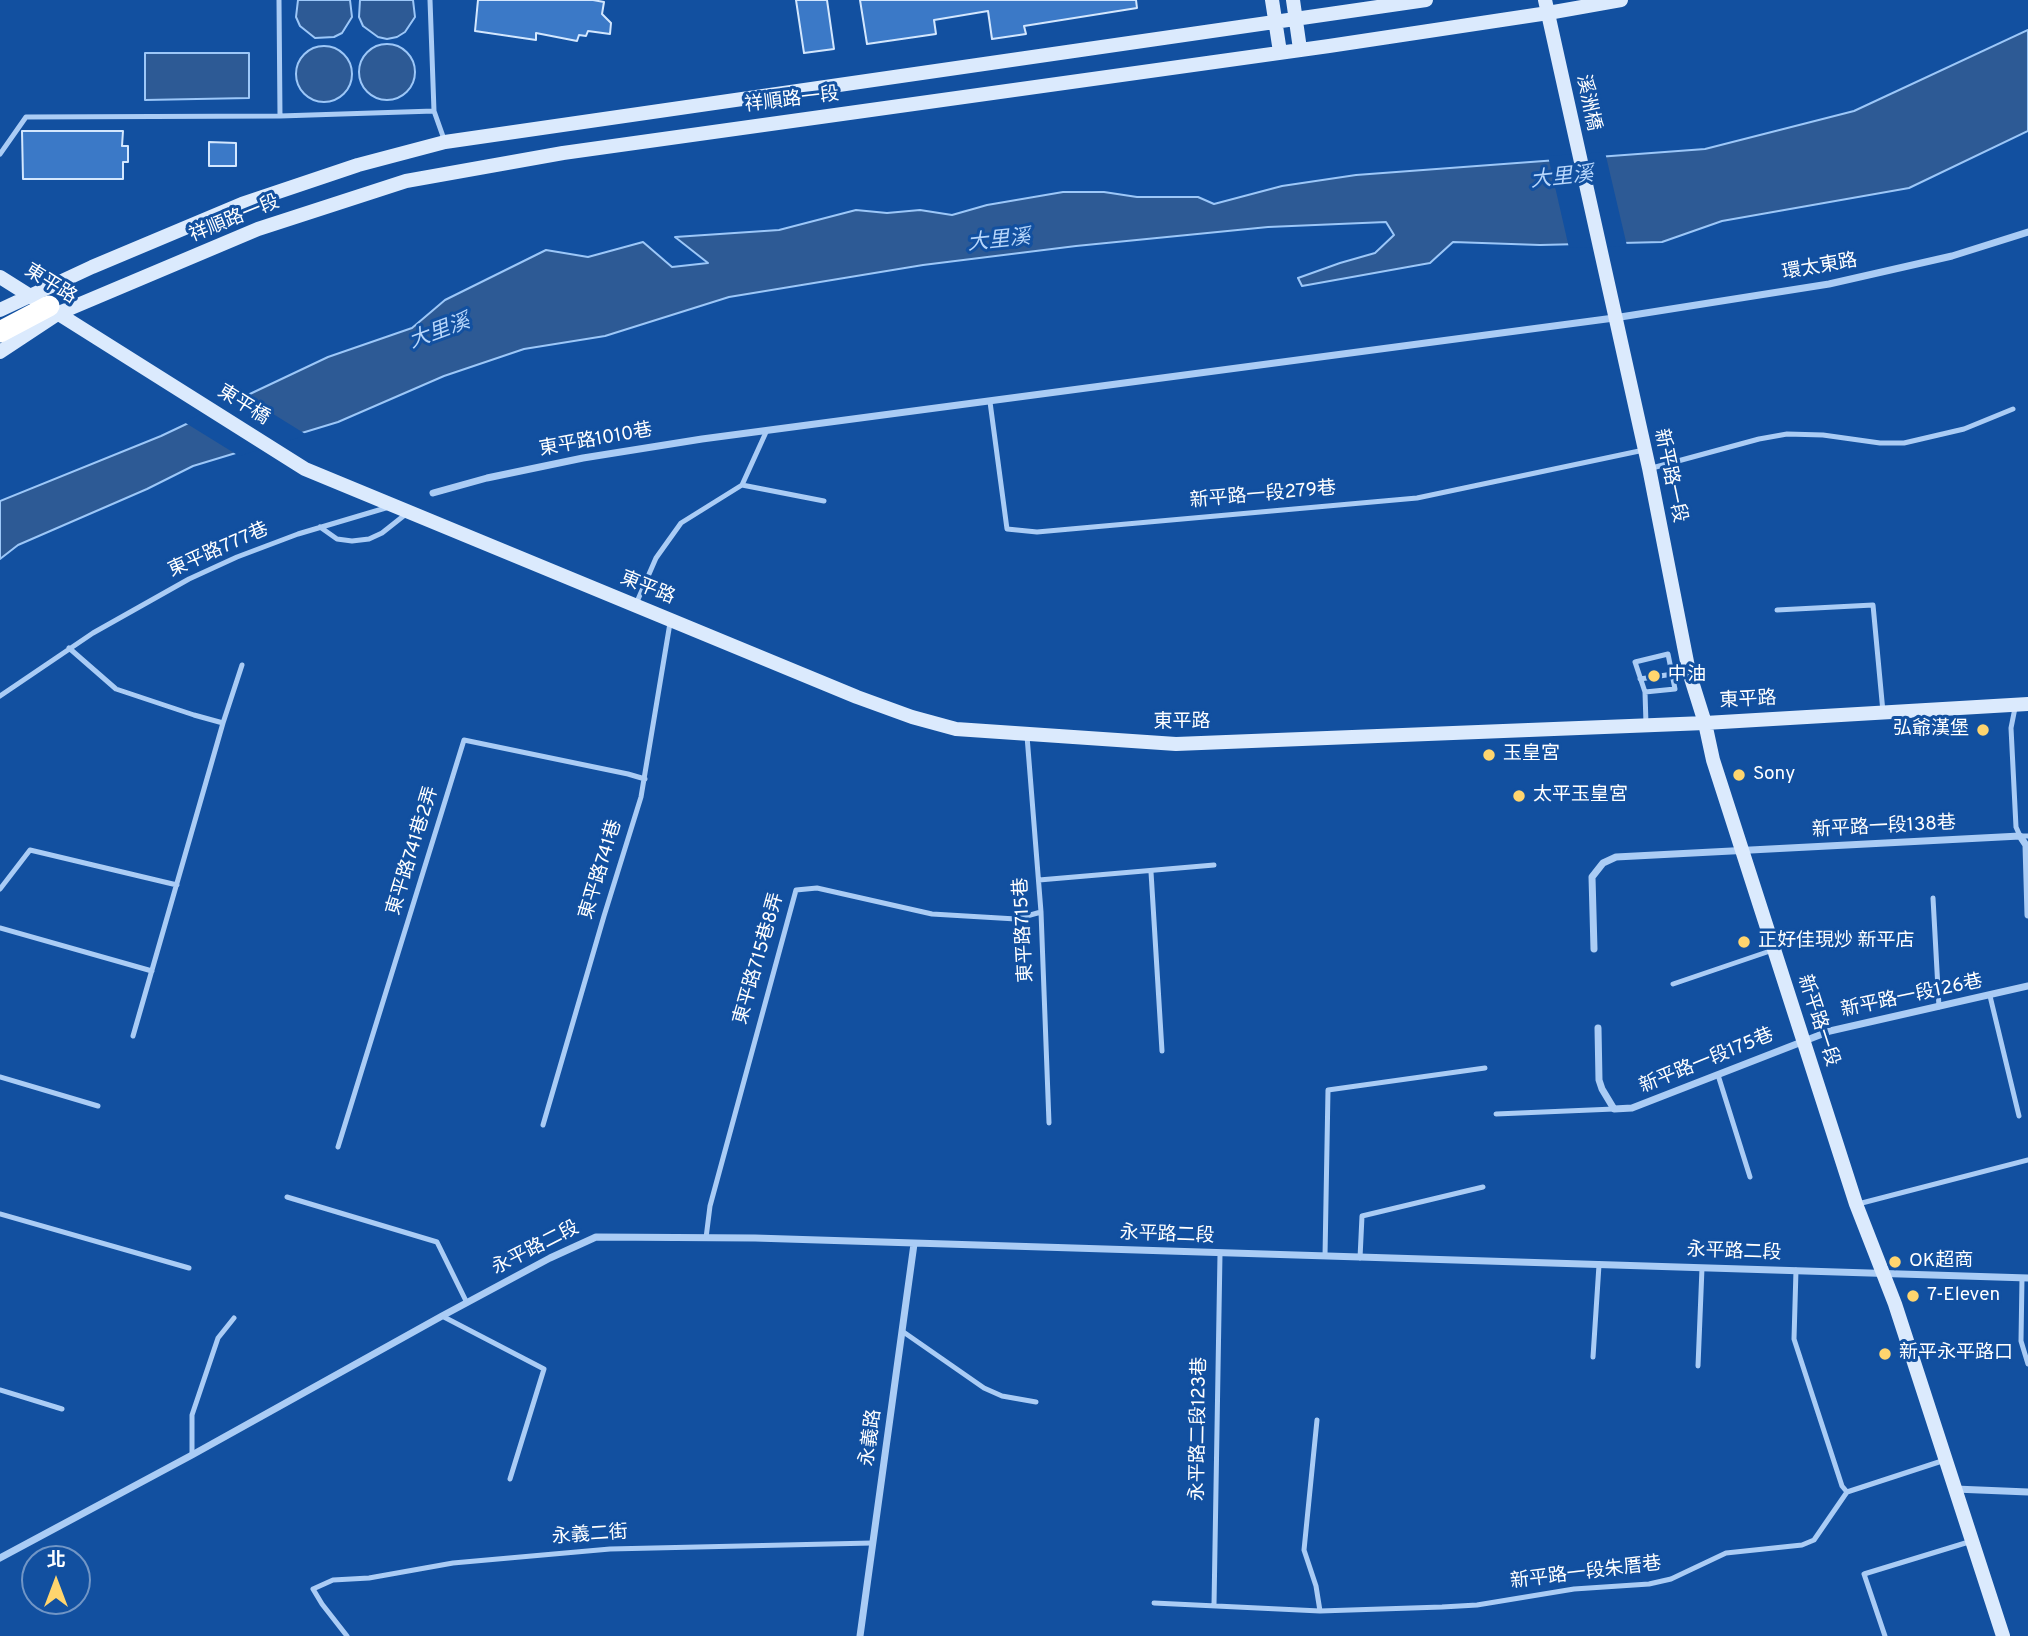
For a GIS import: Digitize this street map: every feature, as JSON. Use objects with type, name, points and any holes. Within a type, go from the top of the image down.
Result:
[{"type":"highway","points":[[0,332],[54,310]]},
{"type":"street","points":[[1272,0],[1280,52]]},
{"type":"street","points":[[1293,0],[1300,49]]},
{"type":"street","name":"祥順路一段","points":[[0,310],[242,204],[358,165],[445,142],[1426,0]]},
{"type":"street","name":"祥順路一段","points":[[0,352],[54,310],[258,229],[418,178],[563,153],[1300,49],[1547,7],[1621,0]]},
{"type":"street","name":"溪洲橋","points":[[1547,7],[1606,284]]},
{"type":"street","name":"環太東路","points":[[990,402],[1615,318],[1853,279],[1952,256],[2028,232]]},
{"type":"street","name":"東平路","points":[[0,277],[80,326]]},
{"type":"street","name":"新平路一段","points":[[1606,284],[1649,468],[1689,673],[1705,723],[1713,760],[1856,1204],[1895,1304],[2003,1636]]},
{"type":"street","name":"東平橋","points":[[80,326],[305,469],[392,506]]},
{"type":"street","name":"東平路1010巷","points":[[433,493],[487,478],[583,458],[767,430],[990,402]]},
{"type":"street","name":"東平路","points":[[392,506],[912,718],[956,729],[1027,736],[1176,744],[1705,723],[2022,705]]},
{"type":"street","points":[[2024,836],[2028,915]]},
{"type":"street","name":"新平路一段138巷","points":[[1594,949],[1592,877],[1603,863],[1616,857],[2024,836]]},
{"type":"street","name":"新平路一段126巷","points":[[1803,1040],[1830,1031],[2028,986]]},
{"type":"street","points":[[1598,1028],[1599,1080],[1615,1109]]},
{"type":"street","name":"新平路一段175巷","points":[[1615,1109],[1646,1104],[1803,1040]]},
{"type":"street","name":"永平路二段","points":[[0,1558],[442,1316],[550,1258],[596,1237],[706,1238],[2025,1278]]},
{"type":"street","name":"永義路","points":[[860,1636],[915,1244]]},
{"type":"street","points":[[1955,1489],[2028,1492]]},
{"type":"lane","points":[[279,0],[280,116]]},
{"type":"lane","points":[[430,0],[434,111],[445,142]]},
{"type":"lane","points":[[0,154],[26,117],[280,116],[434,111]]},
{"type":"lane","name":"新平路一段279巷","points":[[990,402],[1007,529],[1037,532],[1418,498],[1644,450]]},
{"type":"lane","points":[[1649,468],[1759,439],[1787,435],[1823,435],[1867,442],[1905,443],[1964,429],[2013,409]]},
{"type":"lane","points":[[636,604],[656,558],[681,523],[741,485],[767,430]]},
{"type":"lane","points":[[741,485],[824,501]]},
{"type":"lane","name":"東平路777巷","points":[[0,696],[69,648],[189,579],[237,557],[320,527],[392,506]]},
{"type":"lane","points":[[320,527],[338,539],[369,539],[382,533],[407,512]]},
{"type":"lane","points":[[1777,610],[1873,605],[1883,713]]},
{"type":"lane","name":"東平路741巷","points":[[543,1125],[645,779],[671,620]]},
{"type":"lane","points":[[69,648],[116,689],[223,723]]},
{"type":"lane","points":[[1645,692],[1675,689],[1668,654],[1635,662],[1645,692],[1646,724]]},
{"type":"lane","points":[[134,1035],[242,665]]},
{"type":"lane","points":[[1640,679],[1673,674]]},
{"type":"lane","name":"東平路","points":[[2022,705],[2011,728],[2016,827],[2024,836]]},
{"type":"lane","name":"東平路715巷","points":[[1027,736],[1041,912],[1049,1123]]},
{"type":"lane","name":"東平路741巷2弄","points":[[338,1147],[464,740],[645,779]]},
{"type":"lane","points":[[0,889],[30,850],[177,885]]},
{"type":"lane","points":[[1039,880],[1214,865]]},
{"type":"lane","points":[[1151,872],[1162,1051]]},
{"type":"lane","name":"東平路715巷8弄","points":[[706,1238],[710,1206],[796,890],[817,888],[932,914],[1016,919],[1041,912]]},
{"type":"lane","points":[[1933,898],[1938,1007]]},
{"type":"lane","points":[[0,928],[152,971]]},
{"type":"lane","points":[[1673,984],[1773,950]]},
{"type":"lane","points":[[1990,996],[2019,1116]]},
{"type":"lane","points":[[1325,1256],[1328,1090],[1485,1068]]},
{"type":"lane","points":[[1718,1075],[1750,1178]]},
{"type":"lane","points":[[0,1077],[98,1106]]},
{"type":"lane","name":"新平路一段175巷","points":[[1496,1114],[1615,1109]]},
{"type":"lane","points":[[1856,1204],[2028,1160]]},
{"type":"lane","points":[[1360,1258],[1362,1216],[1483,1187]]},
{"type":"lane","points":[[287,1197],[437,1242],[467,1303]]},
{"type":"lane","points":[[0,1214],[189,1268]]},
{"type":"lane","name":"永平路二段123巷","points":[[1214,1605],[1220,1254]]},
{"type":"lane","points":[[1593,1357],[1598,1265]]},
{"type":"lane","points":[[1698,1366],[1702,1268]]},
{"type":"lane","points":[[1796,1270],[1794,1339],[1842,1486],[1847,1492],[1945,1460]]},
{"type":"lane","points":[[2025,1278],[2021,1341],[2028,1364]]},
{"type":"lane","points":[[442,1316],[544,1369],[510,1479]]},
{"type":"lane","points":[[192,1455],[192,1415],[218,1338],[234,1318]]},
{"type":"lane","points":[[902,1331],[984,1388],[1002,1396],[1036,1402]]},
{"type":"lane","points":[[0,1390],[62,1409]]},
{"type":"lane","points":[[1317,1420],[1304,1550],[1316,1586],[1320,1611]]},
{"type":"lane","name":"新平路一段朱厝巷","points":[[1154,1603],[1320,1611],[1477,1605],[1574,1589],[1649,1584],[1671,1580],[1726,1553],[1802,1545],[1814,1540],[1847,1492]]},
{"type":"lane","points":[[1885,1636],[1864,1574],[1972,1541]]},
{"type":"lane","name":"永義二街","points":[[347,1636],[321,1605],[313,1589],[333,1580],[369,1578],[453,1563],[597,1550],[872,1543]]},
{"type":"water","points":[[298,0],[350,0],[352,17],[342,33],[334,37],[315,38],[300,26],[296,17]]},
{"type":"water","points":[[360,0],[413,0],[415,17],[405,32],[397,37],[378,37],[363,26],[359,17]]},
{"type":"water","name":"大里溪","points":[[2028,30],[2028,131],[1909,188],[1722,221],[1662,242],[1540,245],[1453,242],[1430,263],[1302,286],[1298,278],[1375,253],[1394,235],[1386,222],[1268,227],[1076,246],[923,265],[729,297],[605,336],[524,349],[444,376],[338,422],[193,466],[18,545],[0,559],[0,501],[161,436],[328,357],[412,328],[445,300],[546,250],[588,257],[643,242],[672,267],[708,263],[675,237],[779,230],[856,210],[887,213],[920,210],[952,215],[987,205],[1063,192],[1104,192],[1137,197],[1198,197],[1214,204],[1282,186],[1356,175],[1705,149],[1854,111]]},
{"type":"water","points":[[381,44],[393,44],[403,48],[411,56],[415,72],[411,88],[403,96],[393,100],[381,100],[371,96],[363,88],[359,78],[359,66],[363,56],[371,48]]},
{"type":"water","points":[[318,46],[330,46],[340,50],[348,58],[352,74],[348,90],[340,98],[330,102],[318,102],[308,98],[300,90],[296,80],[296,68],[300,58],[308,50]]},
{"type":"water","points":[[145,53],[249,53],[249,98],[145,100]]},
{"type":"pier","points":[[1605,152],[1627,246],[1569,248],[1548,156]]},
{"type":"pier","points":[[241,394],[307,435],[239,456],[184,422]]},
{"type":"building","points":[[478,0],[604,2],[602,14],[611,23],[610,34],[588,31],[586,36],[579,35],[577,41],[536,33],[536,40],[475,31]]},
{"type":"building","points":[[796,0],[827,0],[834,49],[804,53]]},
{"type":"building","points":[[860,0],[1136,0],[1137,8],[1024,26],[1026,34],[992,39],[988,11],[934,20],[936,34],[867,44]]},
{"type":"building","points":[[22,131],[123,131],[122,146],[128,146],[128,162],[123,162],[123,179],[23,179]]},
{"type":"building","points":[[209,142],[236,143],[236,166],[209,166]]},
{"type":"place","name":"中油","points":[[1654,676]]},
{"type":"place","name":"弘爺漢堡","points":[[1983,730]]},
{"type":"place","name":"玉皇宮","points":[[1489,755]]},
{"type":"place","name":"Sony","points":[[1739,775]]},
{"type":"place","name":"太平玉皇宮","points":[[1519,796]]},
{"type":"place","name":"正好佳現炒 新平店","points":[[1744,942]]},
{"type":"place","name":"OK超商","points":[[1895,1262]]},
{"type":"place","name":"7-Eleven","points":[[1913,1296]]},
{"type":"place","name":"新平永平路口","points":[[1885,1354]]}]
